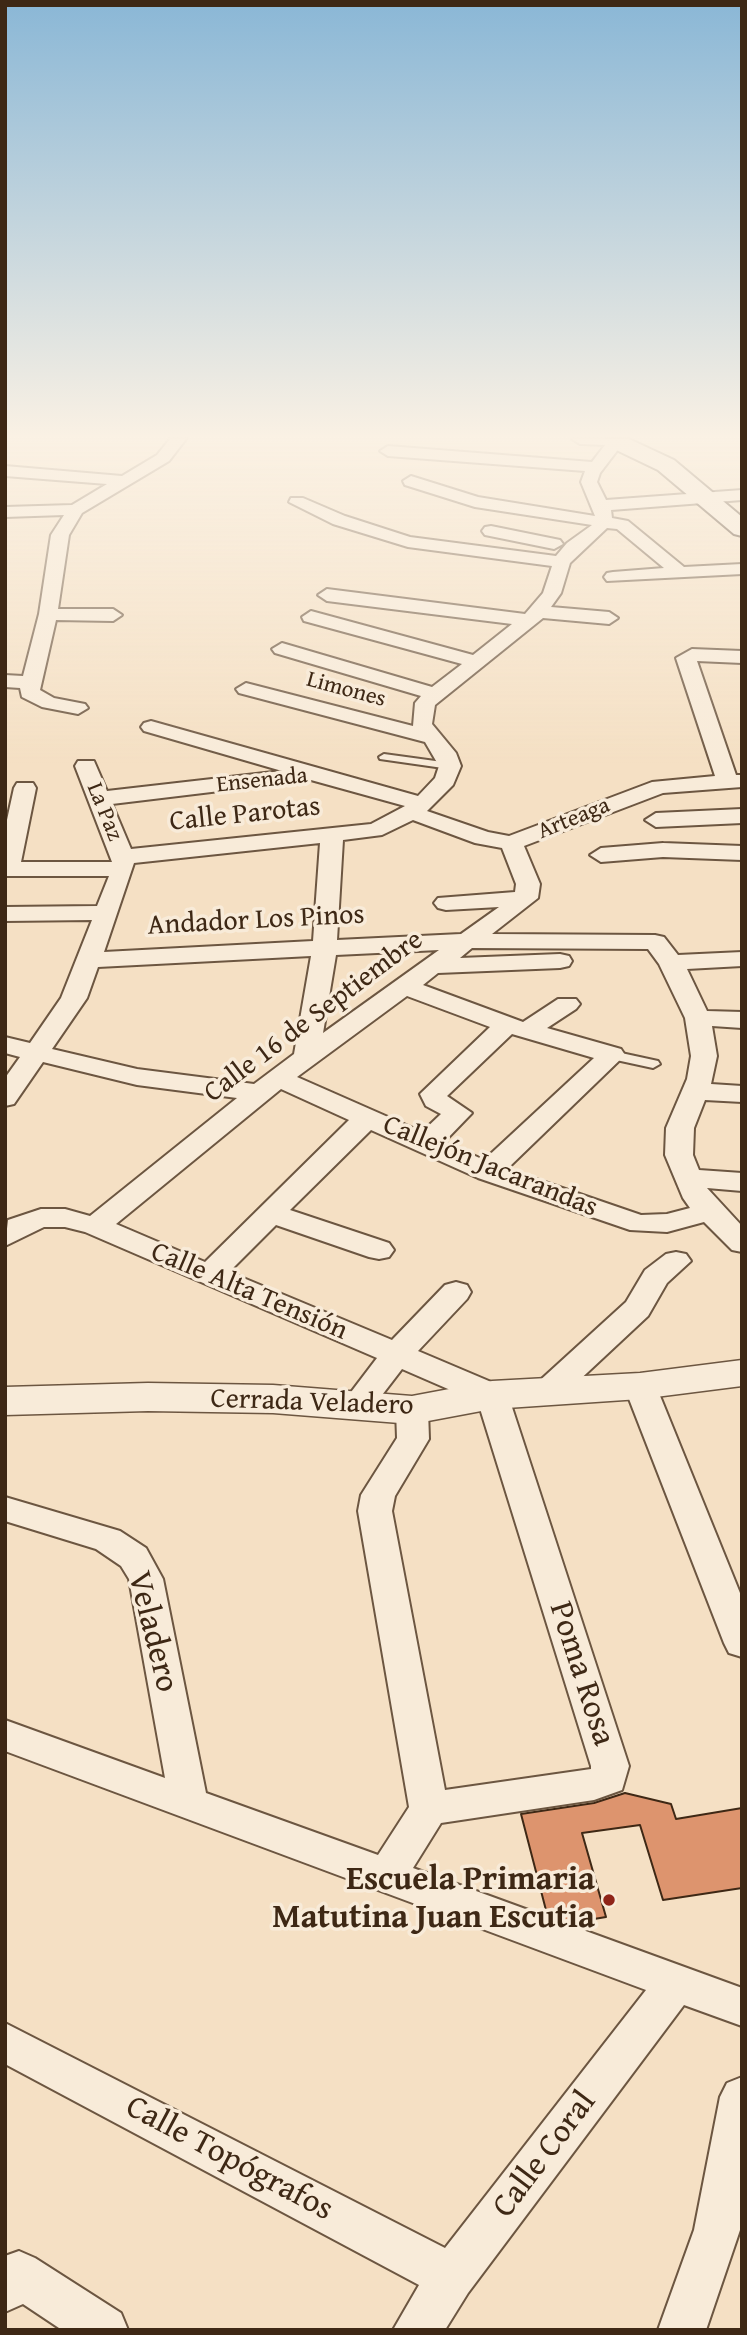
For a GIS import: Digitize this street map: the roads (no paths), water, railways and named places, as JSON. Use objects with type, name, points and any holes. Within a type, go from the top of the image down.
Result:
[{"type":"street","points":[[58,548],[48,614],[29,693],[34,697],[78,708]]},
{"type":"street","points":[[487,548],[567,555]]},
{"type":"street","points":[[545,548],[567,555]]},
{"type":"street","points":[[450,766],[445,753],[422,725],[425,704],[532,616],[552,593],[567,555],[576,548]]},
{"type":"street","points":[[651,548],[679,572]]},
{"type":"street","points":[[613,577],[742,569]]},
{"type":"street","points":[[327,595],[532,616],[609,618]]},
{"type":"street","points":[[48,614],[113,615]]},
{"type":"street","points":[[311,617],[477,662]]},
{"type":"street","points":[[282,649],[434,694]]},
{"type":"street","points":[[735,782],[687,658],[692,655],[742,657]]},
{"type":"street","points":[[5,681],[32,682]]},
{"type":"street","name":"Limones","points":[[246,689],[433,738]]},
{"type":"street","points":[[151,727],[316,774]]},
{"type":"street","name":"La Paz","points":[[86,765],[123,863]]},
{"type":"street","name":"Calle Parotas","points":[[7,869],[123,863],[374,830],[394,823],[416,808],[445,780],[450,766]]},
{"type":"street","name":"Ensenada","points":[[98,799],[316,774],[416,808]]},
{"type":"street","name":"Arteaga","points":[[416,808],[483,838],[511,843],[641,792],[678,784],[735,782]]},
{"type":"street","points":[[7,869],[25,788]]},
{"type":"street","points":[[641,792],[656,820],[663,849]]},
{"type":"street","points":[[656,820],[742,816]]},
{"type":"street","points":[[306,1058],[325,946],[332,836]]},
{"type":"street","points":[[446,903],[526,898],[528,884],[511,843]]},
{"type":"street","points":[[601,855],[663,849],[742,853]]},
{"type":"street","points":[[5,1098],[74,998],[123,863]]},
{"type":"street","name":"Calle 16 de Septiembre","points":[[95,1226],[269,1086],[437,966],[526,898]]},
{"type":"street","points":[[5,914],[105,914]]},
{"type":"street","name":"Andador Los Pinos","points":[[90,960],[325,946],[467,941],[646,941],[659,946],[671,963]]},
{"type":"street","points":[[742,959],[671,963],[698,1018],[704,1056],[696,1091],[680,1128],[679,1155],[688,1178],[708,1212],[742,1243]]},
{"type":"street","points":[[437,966],[560,961]]},
{"type":"street","points":[[406,988],[517,1028],[612,1055]]},
{"type":"street","points":[[425,1144],[458,1113],[435,1100],[433,1094],[517,1028],[567,1004]]},
{"type":"street","points":[[698,1018],[742,1020]]},
{"type":"street","name":"Callejón Jacarandas","points":[[5,1045],[36,1050],[137,1077],[269,1086],[368,1117],[488,1172],[640,1224],[667,1223],[708,1212]]},
{"type":"street","points":[[488,1172],[612,1055]]},
{"type":"street","points":[[696,1091],[742,1094]]},
{"type":"street","points":[[210,1274],[368,1117]]},
{"type":"street","points":[[688,1178],[742,1182]]},
{"type":"street","points":[[272,1214],[379,1250]]},
{"type":"street","name":"Calle Alta Tensión","points":[[5,1237],[18,1226],[41,1218],[65,1218],[95,1226],[492,1395]]},
{"type":"street","points":[[547,1392],[637,1309],[656,1277],[676,1261]]},
{"type":"street","points":[[358,1404],[396,1355],[456,1292]]},
{"type":"street","name":"Cerrada Veladero","points":[[5,1401],[148,1397],[358,1404],[412,1410],[492,1395],[640,1386],[742,1373]]},
{"type":"street","points":[[640,1386],[742,1643]]},
{"type":"street","name":"Poma Rosa","points":[[429,1809],[594,1784],[608,1779],[610,1766],[492,1395]]},
{"type":"street","points":[[387,1876],[429,1809],[375,1511],[378,1495],[413,1439],[412,1410]]},
{"type":"street","name":"Veladero","points":[[5,1509],[108,1540],[134,1557],[146,1579],[189,1802]]},
{"type":"street","points":[[5,1735],[742,2007]]},
{"type":"street","name":"Calle Coral","points":[[417,2330],[453,2277],[676,1983]]},
{"type":"street","name":"Calle Topógrafos","points":[[5,2042],[453,2277]]},
{"type":"street","points":[[682,2330],[717,2230],[742,2097]]},
{"type":"street","points":[[5,2289],[19,2274],[104,2330]]},
{"type":"lane","points":[[384,758],[450,766]]},
{"type":"lane","points":[[612,1055],[653,1064]]},
{"type":"place","name":"Escuela Primaria Matutina Juan Escutia","points":[[609,1900]]}]
